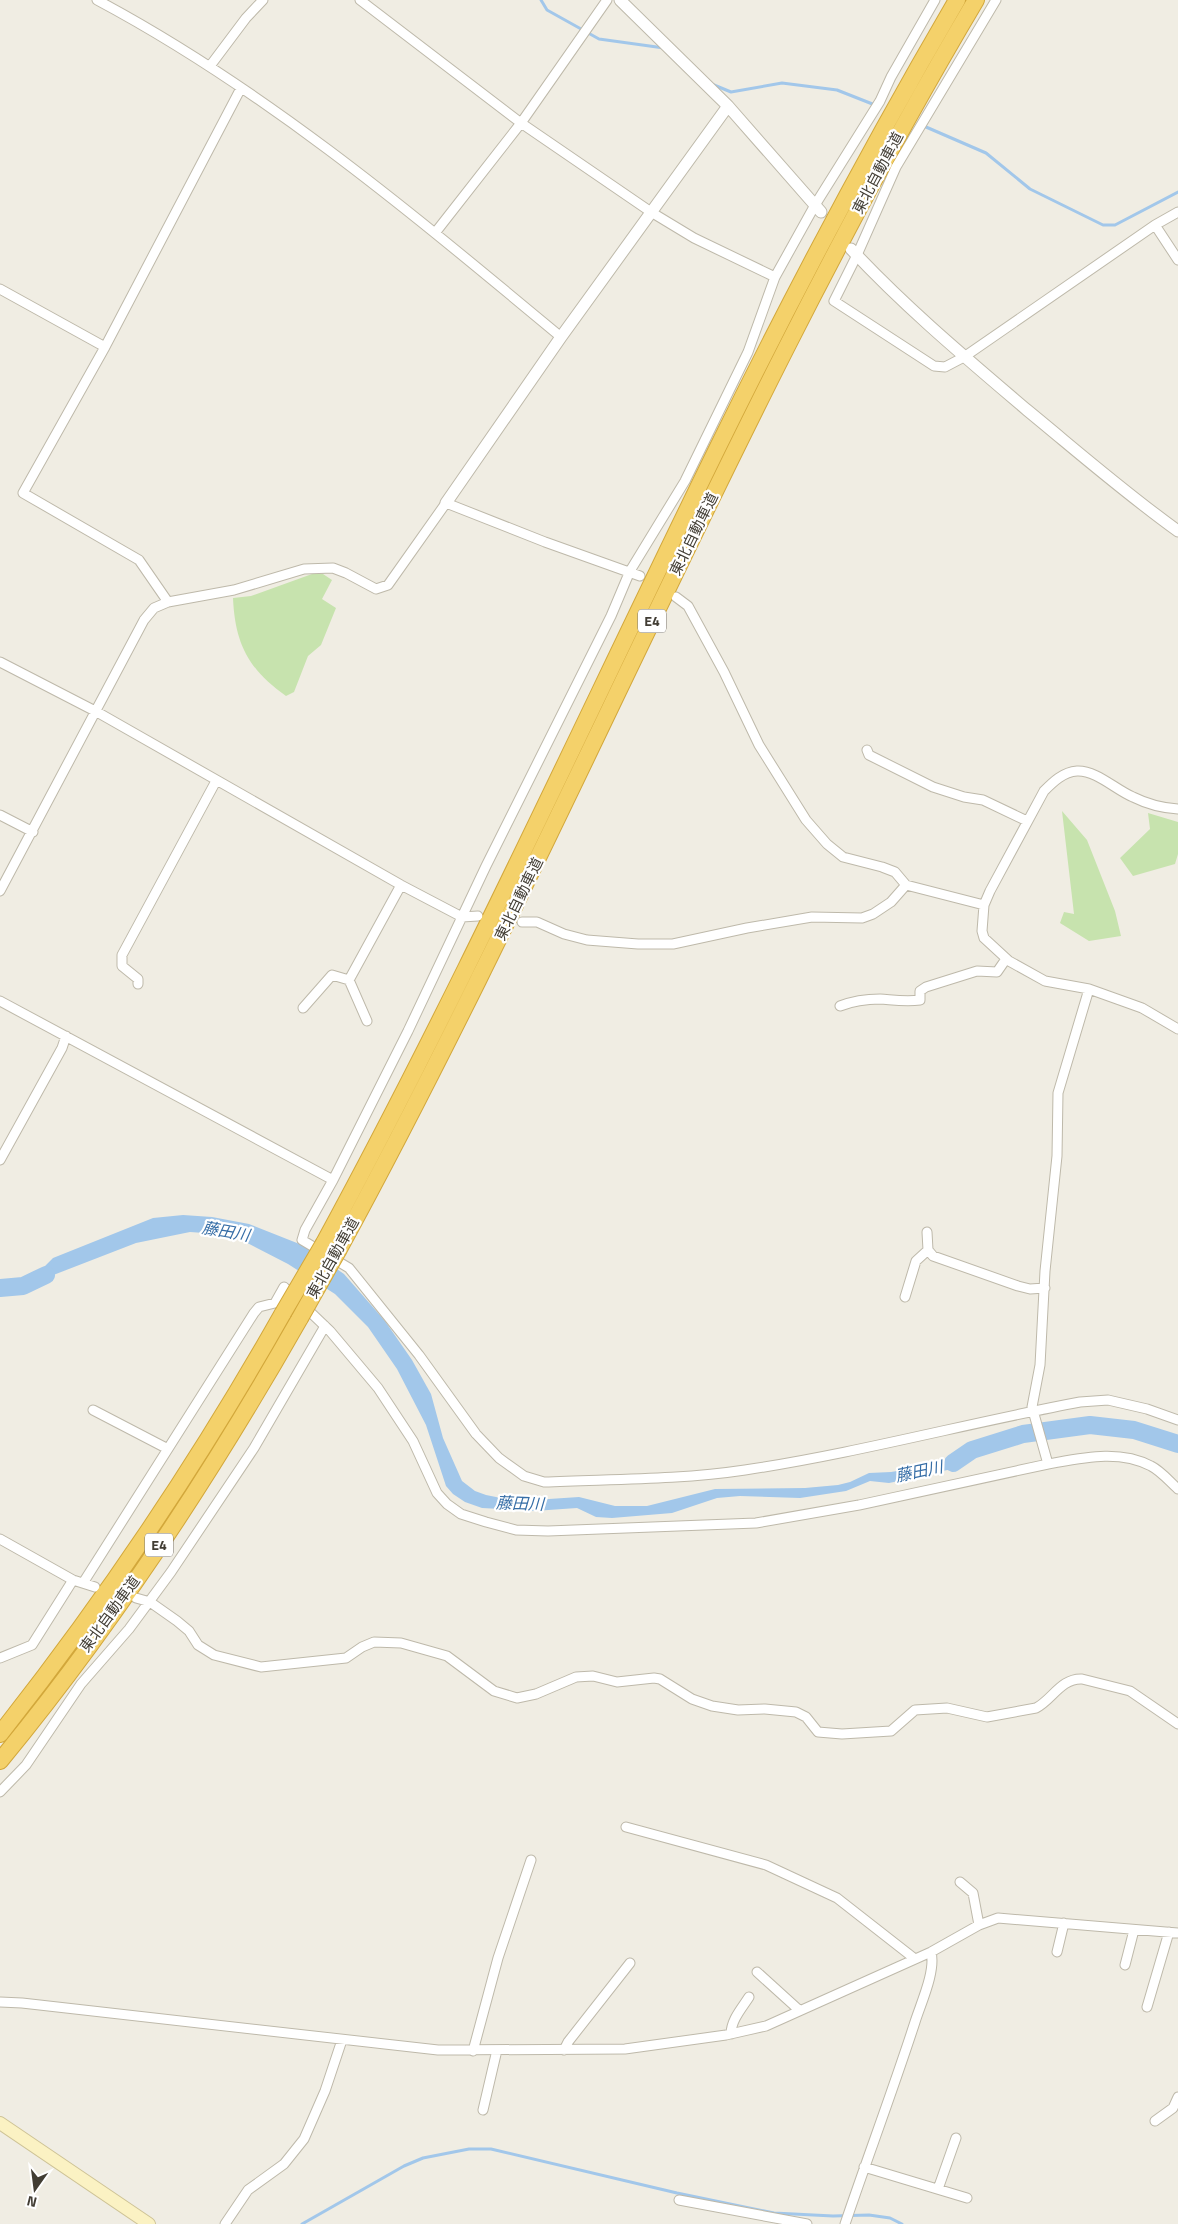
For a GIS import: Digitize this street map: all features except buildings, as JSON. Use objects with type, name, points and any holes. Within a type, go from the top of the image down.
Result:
[{"type":"highway","name":"東北自動車道","points":[[0,1734],[128,1562],[227,1409],[324,1243],[371,1157],[498,907],[604,683],[780,324],[873,147],[957,0]]},
{"type":"highway","name":"東北自動車道","points":[[0,1760],[55,1690],[142,1570],[196,1489],[300,1318],[340,1248],[407,1123],[508,923],[794,331],[886,156],[976,0]]},
{"type":"main road","points":[[0,2123],[149,2224]]},
{"type":"street","points":[[97,0],[210,66],[360,173],[561,337]]},
{"type":"street","points":[[210,66],[246,18],[263,0]]},
{"type":"street","points":[[360,0],[521,123],[651,212],[694,238],[775,277]]},
{"type":"street","points":[[435,233],[521,123],[607,0]]},
{"type":"street","points":[[620,0],[728,106],[818,209]]},
{"type":"street","points":[[935,0],[891,77],[872,116],[818,209],[775,277],[748,352],[689,472],[630,571],[610,616],[408,1031],[333,1180],[305,1230],[302,1240],[349,1268],[420,1355],[476,1434],[499,1458],[516,1472],[533,1480],[544,1482],[676,1476],[744,1470],[892,1443],[1080,1402],[1108,1400],[1178,1420]]},
{"type":"street","points":[[996,0],[896,167],[854,252],[834,301],[934,366],[945,367],[964,357],[1155,225],[1178,212]]},
{"type":"street","points":[[168,602],[139,560],[23,493],[105,347],[240,88]]},
{"type":"street","points":[[0,890],[97,712],[144,620],[154,608],[168,602],[234,590],[304,569],[333,568],[376,590],[388,585],[561,337],[728,106]]},
{"type":"street","points":[[1155,225],[1178,260]]},
{"type":"street","points":[[854,252],[893,293],[964,357],[1133,499],[1178,531]]},
{"type":"street","points":[[0,289],[105,347]]},
{"type":"street","points":[[446,503],[545,542],[640,576]]},
{"type":"street","points":[[676,597],[688,606],[724,672],[759,745],[806,820],[827,844],[843,856],[895,872],[906,885],[984,905]]},
{"type":"street","points":[[0,662],[97,712],[400,885],[462,917],[478,916]]},
{"type":"street","points":[[867,750],[869,755],[933,787],[964,797],[983,800],[1026,821]]},
{"type":"street","points":[[1178,809],[1149,804],[1132,797],[1090,773],[1077,771],[1068,773],[1055,780],[1044,791],[1026,821],[984,905],[982,931],[984,938],[1006,959],[1029,974],[1045,981],[1089,990],[1142,1008],[1178,1029]]},
{"type":"street","points":[[138,984],[138,978],[122,966],[122,955],[216,781]]},
{"type":"street","points":[[0,815],[33,832]]},
{"type":"street","points":[[366,1021],[350,980],[400,885]]},
{"type":"street","points":[[522,922],[537,922],[564,934],[587,940],[638,944],[673,944],[812,917],[862,918],[874,914],[891,902],[906,885]]},
{"type":"street","points":[[840,1006],[855,1001],[879,999],[904,1002],[920,1000],[920,991],[926,987],[977,971],[997,972],[1006,959]]},
{"type":"street","points":[[303,1008],[332,975],[350,980]]},
{"type":"street","points":[[1047,1460],[1032,1407],[1040,1365],[1057,1156],[1058,1092],[1089,990]]},
{"type":"street","points":[[0,1001],[333,1180]]},
{"type":"street","points":[[0,1160],[62,1048],[66,1036]]},
{"type":"street","points":[[927,1232],[928,1250],[933,1256],[1018,1286],[1030,1289],[1045,1288]]},
{"type":"street","points":[[905,1297],[916,1261],[928,1250]]},
{"type":"street","points":[[0,1658],[32,1645],[78,1582],[168,1449],[254,1313],[259,1307],[276,1303],[284,1287],[325,1326],[356,1361],[396,1414],[414,1441],[437,1493],[447,1504],[461,1514],[516,1530],[668,1528],[756,1523],[859,1505],[1047,1460],[1094,1456],[1128,1458],[1152,1466],[1178,1489]]},
{"type":"street","points":[[0,1792],[26,1765],[81,1684],[105,1658],[150,1602],[239,1470],[325,1326]]},
{"type":"street","points":[[93,1410],[168,1449]]},
{"type":"street","points":[[0,1539],[78,1582],[95,1587]]},
{"type":"street","points":[[136,1598],[150,1602],[177,1621],[189,1632],[198,1645],[214,1655],[224,1658],[270,1667],[304,1661],[346,1658],[362,1647],[382,1641],[402,1643],[447,1656],[494,1691],[517,1698],[536,1694],[576,1677],[593,1676],[622,1682],[654,1678],[700,1703],[738,1710],[792,1710],[806,1717],[818,1732],[842,1734],[891,1730],[915,1710],[947,1708],[987,1716],[1036,1708],[1043,1704],[1060,1687],[1075,1678],[1130,1691],[1178,1724]]},
{"type":"street","points":[[626,1827],[766,1865],[837,1898],[916,1959]]},
{"type":"street","points":[[473,2050],[498,1958],[531,1860]]},
{"type":"street","points":[[960,1882],[973,1893],[979,1925]]},
{"type":"street","points":[[0,2002],[438,2050],[625,2049],[731,2034],[766,2026],[931,1952],[979,1925],[998,1918],[1009,1918],[1173,1932],[1147,2007]]},
{"type":"street","points":[[1057,1952],[1064,1923]]},
{"type":"street","points":[[1125,1965],[1134,1930]]},
{"type":"street","points":[[845,2224],[895,2084],[931,1970],[933,1959],[931,1952]]},
{"type":"street","points":[[564,2050],[568,2042],[630,1963]]},
{"type":"street","points":[[757,1972],[800,2010]]},
{"type":"street","points":[[731,2034],[735,2018],[749,1997]]},
{"type":"street","points":[[225,2224],[248,2190],[284,2164],[304,2139],[325,2091],[342,2040]]},
{"type":"street","points":[[483,2110],[497,2050]]},
{"type":"street","points":[[1155,2121],[1173,2108],[1178,2097]]},
{"type":"street","points":[[938,2190],[956,2138]]},
{"type":"street","points":[[864,2167],[967,2198]]},
{"type":"street","points":[[679,2200],[807,2224]]},
{"type":"green space","points":[[312,574],[323,574],[332,580],[322,599],[336,608],[321,645],[308,656],[294,692],[286,696],[262,676],[246,654],[237,629],[233,598],[251,596]]},
{"type":"green space","points":[[1062,811],[1087,840],[1115,911],[1121,936],[1089,941],[1060,923],[1064,912],[1074,914]]},
{"type":"green space","points":[[1148,813],[1178,822],[1178,854],[1175,864],[1133,876],[1120,858],[1150,829]]},
{"type":"water","points":[[183,1215],[212,1217],[249,1224],[302,1245],[344,1274],[385,1321],[412,1360],[431,1394],[443,1438],[462,1481],[475,1491],[486,1495],[534,1500],[579,1497],[615,1506],[647,1506],[715,1489],[805,1488],[838,1485],[850,1482],[869,1473],[891,1472],[946,1463],[963,1449],[973,1449],[965,1460],[951,1469],[889,1483],[870,1481],[846,1491],[800,1498],[740,1496],[717,1498],[672,1513],[612,1518],[596,1517],[577,1508],[534,1511],[482,1508],[465,1502],[453,1494],[446,1486],[426,1425],[397,1369],[368,1327],[335,1294],[288,1264],[232,1235],[190,1232],[136,1243],[25,1286],[53,1258],[153,1218]]},
{"type":"waterway","points":[[541,0],[547,10],[599,39],[664,48]]},
{"type":"waterway","points":[[714,85],[731,92],[782,83],[837,90],[875,105]]},
{"type":"waterway","points":[[926,127],[986,153],[1030,189],[1103,225],[1115,225],[1178,192]]},
{"type":"waterway","name":"藤田川","points":[[0,1288],[23,1286],[46,1275]]},
{"type":"waterway","name":"藤田川","points":[[953,1463],[972,1450],[1023,1434],[1090,1425],[1134,1430],[1178,1444]]},
{"type":"waterway","points":[[302,2224],[404,2166],[423,2158],[469,2149],[491,2149],[677,2193],[774,2213],[833,2216],[869,2215],[890,2218],[902,2224]]}]
